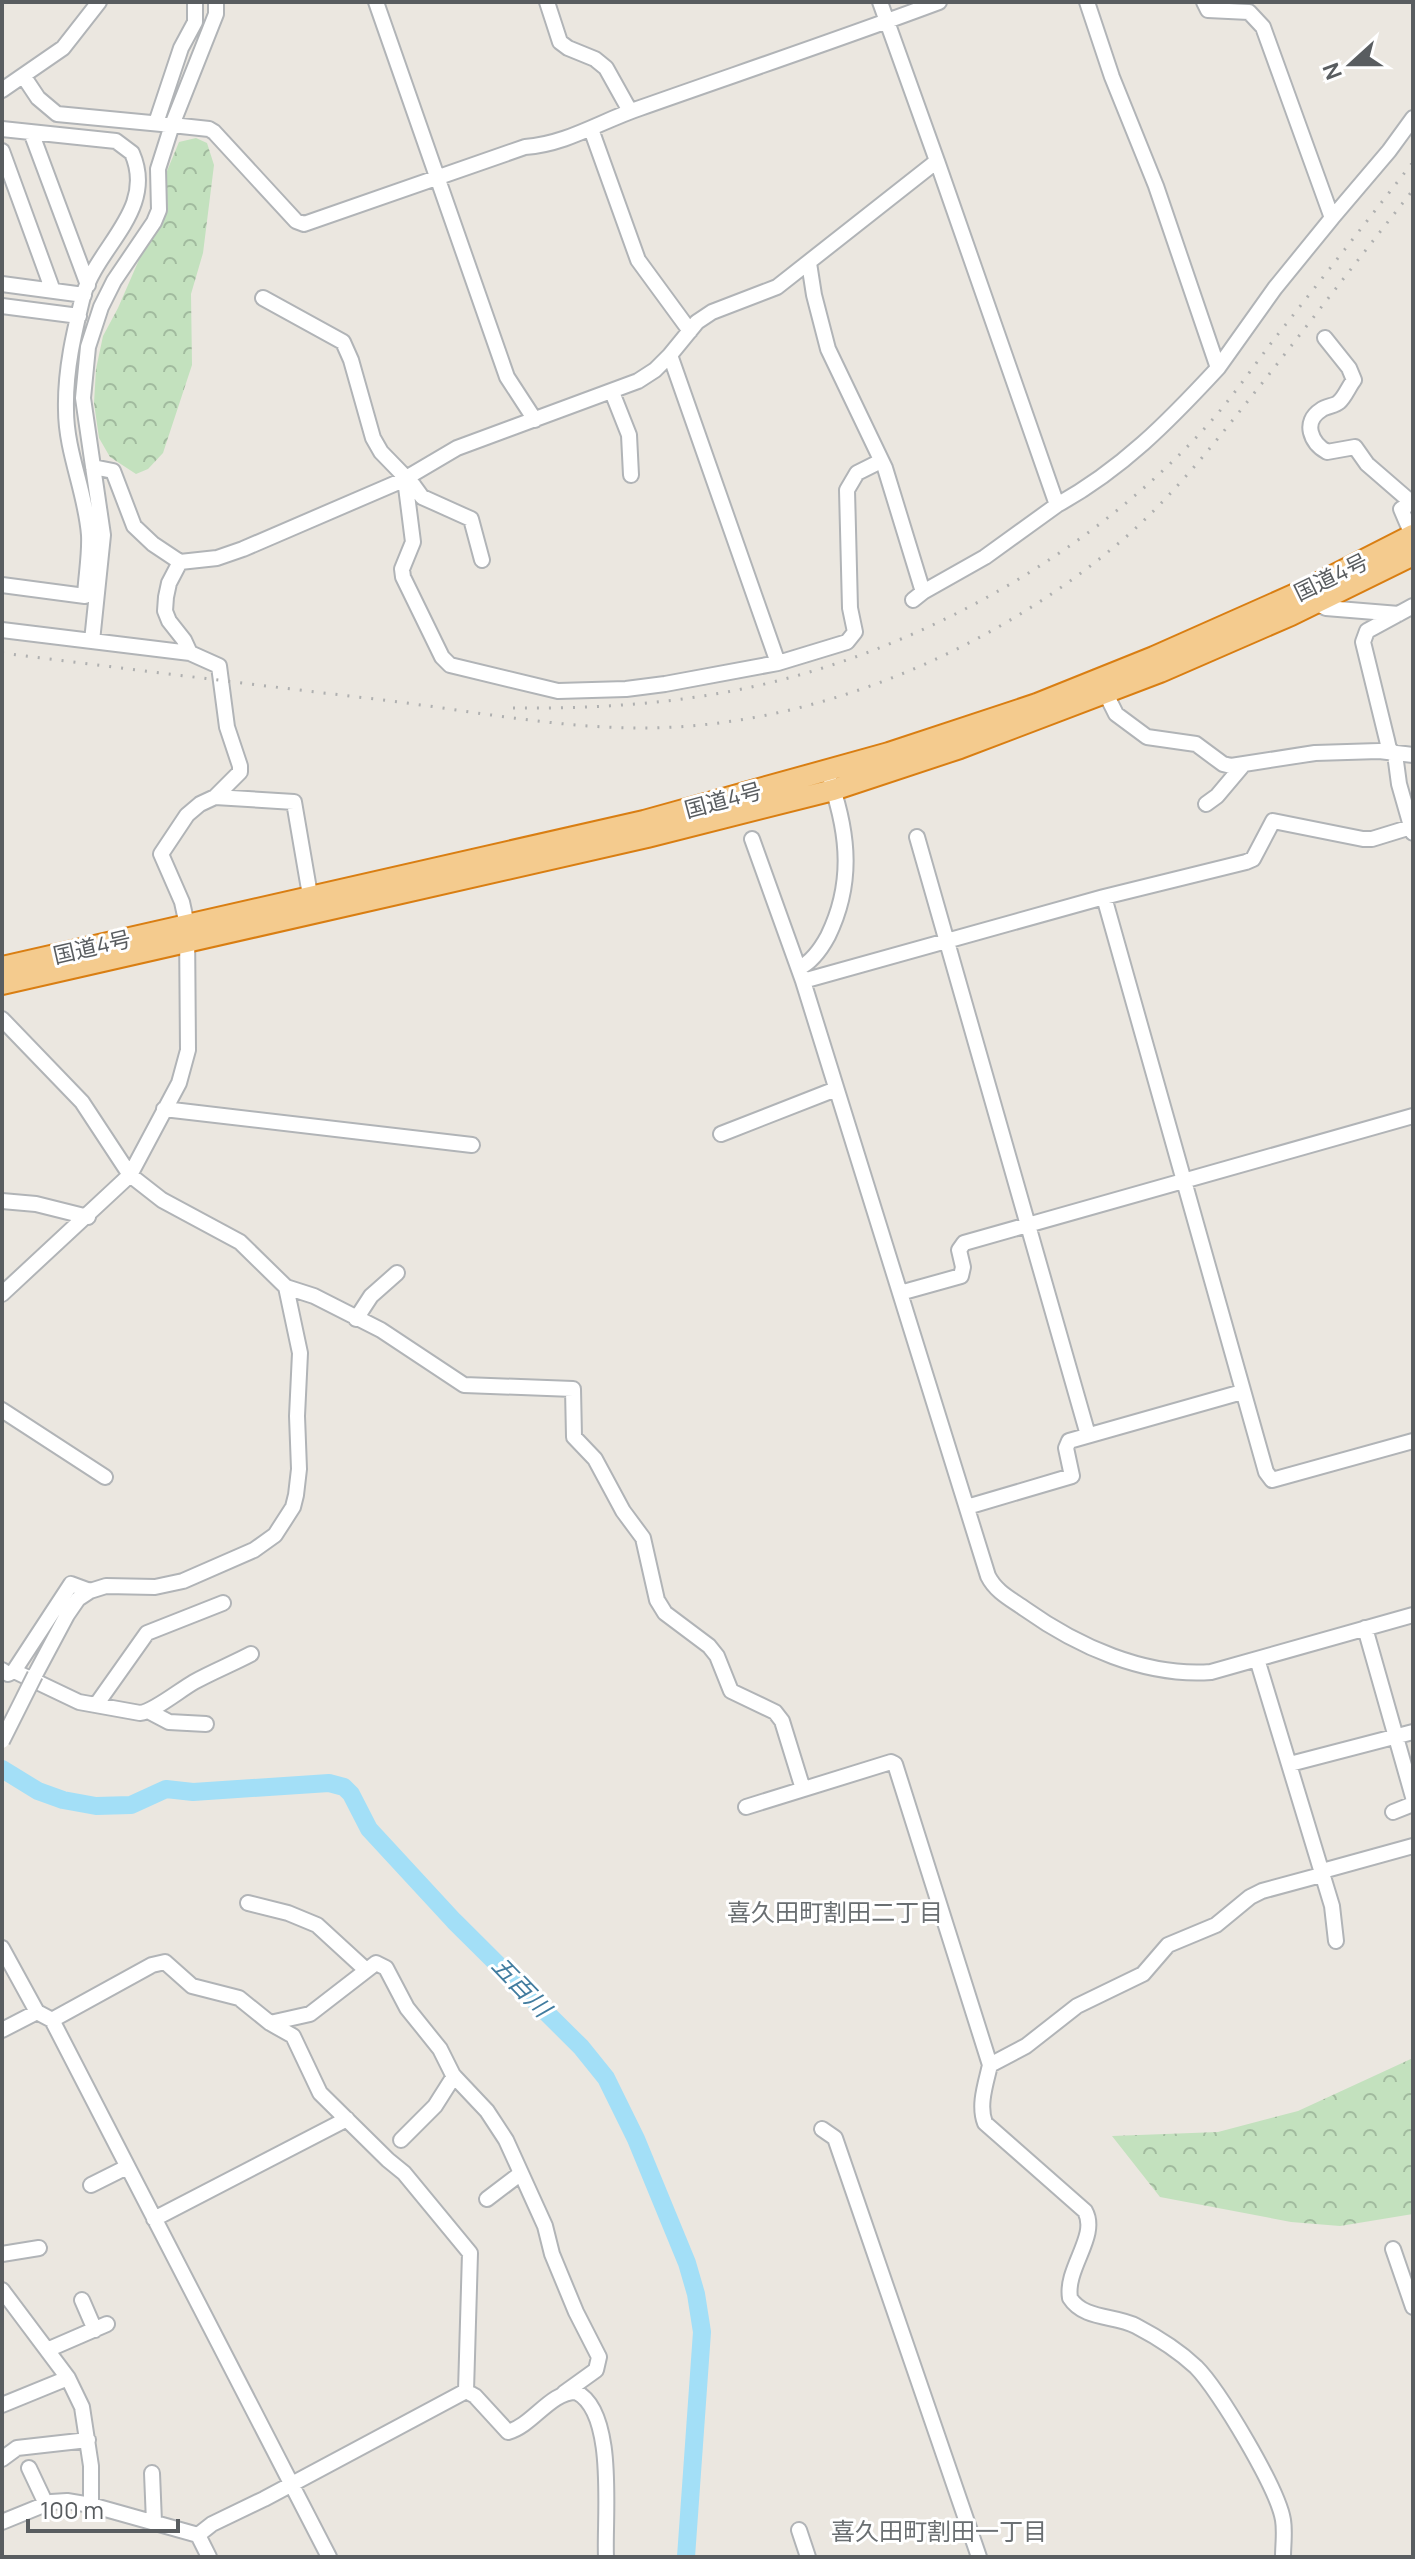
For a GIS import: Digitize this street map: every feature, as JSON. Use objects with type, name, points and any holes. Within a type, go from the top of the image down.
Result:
[{"type":"highway","name":"国道4号","points":[[2,984],[310,895],[551,843],[741,796],[830,781],[1100,680],[1307,589],[1413,536]]},
{"type":"highway","name":"国道4号","points":[[2,967],[187,933],[647,837],[830,781],[960,748],[1106,694],[1232,642],[1413,555]]},
{"type":"street","points":[[2,90],[63,48],[99,2]]},
{"type":"street","points":[[156,123],[181,48],[195,22],[195,2]]},
{"type":"street","points":[[91,596],[103,535],[83,398],[88,347],[107,294],[159,210],[158,169],[216,14],[216,2]]},
{"type":"street","points":[[376,2],[507,377],[535,420]]},
{"type":"street","points":[[547,2],[560,42],[595,59],[606,68],[630,111]]},
{"type":"street","points":[[880,2],[1057,505]]},
{"type":"street","points":[[24,77],[46,107],[57,114],[209,129],[296,221],[304,224],[525,147],[546,146],[630,111],[939,2]]},
{"type":"street","points":[[1087,2],[1112,77],[1156,186],[1218,368]]},
{"type":"street","points":[[1204,2],[1208,10],[1249,12],[1263,27],[1332,218]]},
{"type":"street","points":[[809,263],[828,349],[890,483],[918,596],[985,557],[1057,505],[1093,485],[1144,445],[1218,368],[1275,288],[1413,118]]},
{"type":"street","points":[[2,129],[116,141],[132,153],[135,160],[139,190],[136,201],[86,290],[68,358],[68,436],[89,534],[92,641]]},
{"type":"street","points":[[591,129],[638,260],[690,331]]},
{"type":"street","points":[[31,132],[86,290]]},
{"type":"street","points":[[2,151],[53,291]]},
{"type":"street","points":[[93,467],[113,471],[134,526],[153,544],[180,562],[217,558],[243,549],[405,479],[457,448],[612,392],[655,370],[697,322],[712,312],[769,291],[937,161]]},
{"type":"street","points":[[2,284],[53,291],[86,290]]},
{"type":"street","points":[[263,298],[343,342],[373,438],[381,452],[429,502],[471,519],[482,560]]},
{"type":"street","points":[[2,306],[79,316]]},
{"type":"street","points":[[1325,338],[1349,368],[1354,380],[1340,402],[1320,410],[1311,420],[1309,429],[1314,440],[1327,452],[1355,447],[1367,464],[1413,502],[1401,509],[1413,536]]},
{"type":"street","points":[[670,355],[778,663]]},
{"type":"street","points":[[612,392],[629,435],[631,475]]},
{"type":"street","points":[[405,479],[413,542],[402,569],[403,577],[442,657],[450,665],[558,691],[626,689],[781,664],[847,642],[855,632],[850,608],[847,490],[857,473],[881,461]]},
{"type":"street","points":[[180,562],[169,583],[165,611],[190,653]]},
{"type":"street","points":[[2,585],[91,596]]},
{"type":"street","points":[[1316,603],[1326,608],[1400,614]]},
{"type":"street","points":[[801,975],[1253,859],[1273,821],[1363,839],[1412,830],[1399,784],[1395,754],[1389,749],[1363,642],[1367,631],[1413,606]]},
{"type":"street","points":[[2,630],[190,653],[219,666],[227,727],[240,766],[240,772],[215,797],[187,815],[161,854],[182,902],[187,933],[188,1050],[179,1083],[130,1175],[2,1294]]},
{"type":"street","points":[[1106,694],[1116,714],[1147,737],[1196,744],[1223,764],[1244,764],[1315,753],[1379,751],[1413,755]]},
{"type":"street","points":[[1206,804],[1217,796],[1244,764]]},
{"type":"street","points":[[801,975],[822,946],[844,898],[844,827],[830,781]]},
{"type":"street","points":[[215,797],[294,802],[310,895]]},
{"type":"street","points":[[917,837],[1088,1435]]},
{"type":"street","points":[[752,839],[801,975],[988,1576],[995,1587],[1037,1618],[1089,1647],[1144,1665],[1182,1673],[1211,1672],[1413,1615]]},
{"type":"street","points":[[1104,897],[1266,1472],[1272,1480],[1413,1441]]},
{"type":"street","points":[[2,1019],[82,1102],[130,1175],[162,1200],[240,1242],[286,1287],[314,1296],[381,1330],[464,1385],[573,1389],[574,1437],[595,1459],[623,1511],[643,1538],[657,1600],[670,1619],[709,1646],[717,1656],[731,1691],[775,1712],[782,1721],[803,1789]]},
{"type":"street","points":[[721,1134],[836,1089]]},
{"type":"street","points":[[164,1109],[472,1145]]},
{"type":"street","points":[[900,1293],[961,1276],[963,1267],[959,1250],[964,1243],[1413,1116]]},
{"type":"street","points":[[2,1201],[36,1204],[88,1217]]},
{"type":"street","points":[[356,1319],[371,1296],[397,1273]]},
{"type":"street","points":[[2,1741],[78,1599],[106,1586],[155,1587],[197,1575],[268,1542],[286,1520],[296,1495],[299,1469],[297,1416],[300,1353],[286,1287]]},
{"type":"street","points":[[967,1507],[1072,1476],[1066,1445],[1069,1441],[1242,1392]]},
{"type":"street","points":[[2,1410],[105,1477]]},
{"type":"street","points":[[90,1591],[71,1584],[8,1671],[79,1702],[127,1713],[150,1712],[169,1722],[206,1724]]},
{"type":"street","points":[[96,1705],[147,1633],[223,1603]]},
{"type":"street","points":[[1365,1628],[1413,1797]]},
{"type":"street","points":[[150,1712],[160,1702],[198,1680],[251,1654]]},
{"type":"street","points":[[1257,1659],[1332,1906],[1336,1941]]},
{"type":"street","points":[[1290,1764],[1413,1732]]},
{"type":"street","points":[[746,1807],[891,1762],[895,1764],[990,2065],[982,2105],[985,2123],[1088,2214],[1090,2227],[1070,2284],[1072,2302],[1083,2311],[1132,2324],[1187,2359],[1204,2376],[1274,2494],[1283,2519],[1283,2557]]},
{"type":"street","points":[[1393,1812],[1413,1804]]},
{"type":"street","points":[[990,2065],[1026,2046],[1077,2006],[1143,1974],[1168,1945],[1216,1925],[1250,1897],[1321,1875],[1326,1870],[1413,1846]]},
{"type":"street","points":[[248,1903],[288,1913],[317,1925],[365,1969]]},
{"type":"street","points":[[2,1948],[37,2012],[52,2020],[329,2557]]},
{"type":"street","points":[[52,2020],[152,1965],[165,1962],[192,1986],[239,1998],[270,2023],[293,2036],[320,2093],[404,2173],[470,2253],[466,2391]]},
{"type":"street","points":[[270,2023],[310,2014],[376,1963],[386,1968],[407,2008],[440,2049],[454,2076],[497,2124],[545,2226],[552,2254],[599,2357],[596,2370],[520,2427],[508,2432],[475,2396],[466,2391]]},
{"type":"street","points":[[2,2030],[37,2012]]},
{"type":"street","points":[[401,2140],[435,2106],[454,2076]]},
{"type":"street","points":[[154,2219],[347,2119]]},
{"type":"street","points":[[822,2129],[835,2138],[979,2557]]},
{"type":"street","points":[[91,2185],[127,2167]]},
{"type":"street","points":[[487,2199],[520,2174]]},
{"type":"street","points":[[2,2254],[39,2248]]},
{"type":"street","points":[[1393,2249],[1413,2307]]},
{"type":"street","points":[[2,2287],[68,2378],[82,2407],[91,2466],[91,2505]]},
{"type":"street","points":[[47,2350],[101,2327],[82,2300]]},
{"type":"street","points":[[2,2405],[68,2378]]},
{"type":"street","points":[[198,2535],[212,2524],[466,2391]]},
{"type":"street","points":[[564,2393],[576,2392],[588,2401],[602,2441],[608,2484],[606,2557]]},
{"type":"street","points":[[2,2459],[17,2448],[88,2440]]},
{"type":"street","points":[[29,2468],[46,2504]]},
{"type":"street","points":[[152,2473],[154,2522]]},
{"type":"street","points":[[2,2522],[60,2501],[91,2505],[198,2535],[209,2557]]},
{"type":"street","points":[[799,2530],[808,2557]]},
{"type":"green space","points":[[196,138],[207,143],[214,165],[203,253],[191,294],[192,365],[163,453],[148,469],[136,474],[110,457],[99,438],[94,403],[96,369],[103,336],[148,239],[166,211],[167,171],[179,142]]},
{"type":"green space","points":[[1413,2058],[1413,2214],[1340,2226],[1291,2222],[1160,2197],[1112,2136],[1218,2132],[1298,2111]]},
{"type":"waterway","name":"五百川","points":[[2,1769],[38,1791],[63,1800],[96,1806],[131,1805],[166,1789],[193,1792],[329,1783],[344,1787],[351,1794],[369,1829],[454,1921],[581,2047],[606,2078],[636,2139],[687,2263],[696,2294],[702,2332],[686,2557]]},
{"type":"railway","points":[[513,708],[631,704],[747,688],[810,672],[873,650],[935,624],[995,593],[1107,518],[1158,475],[1204,429],[1413,162]]},
{"type":"railway","points":[[2,653],[603,727],[701,725],[768,715],[833,698],[898,676],[1020,614],[1075,577],[1127,536],[1183,480],[1217,439],[1413,190]]},
{"type":"district","name":"喜久田町割田二丁目","points":[[835,1911]]},
{"type":"district","name":"喜久田町割田一丁目","points":[[939,2530]]}]
